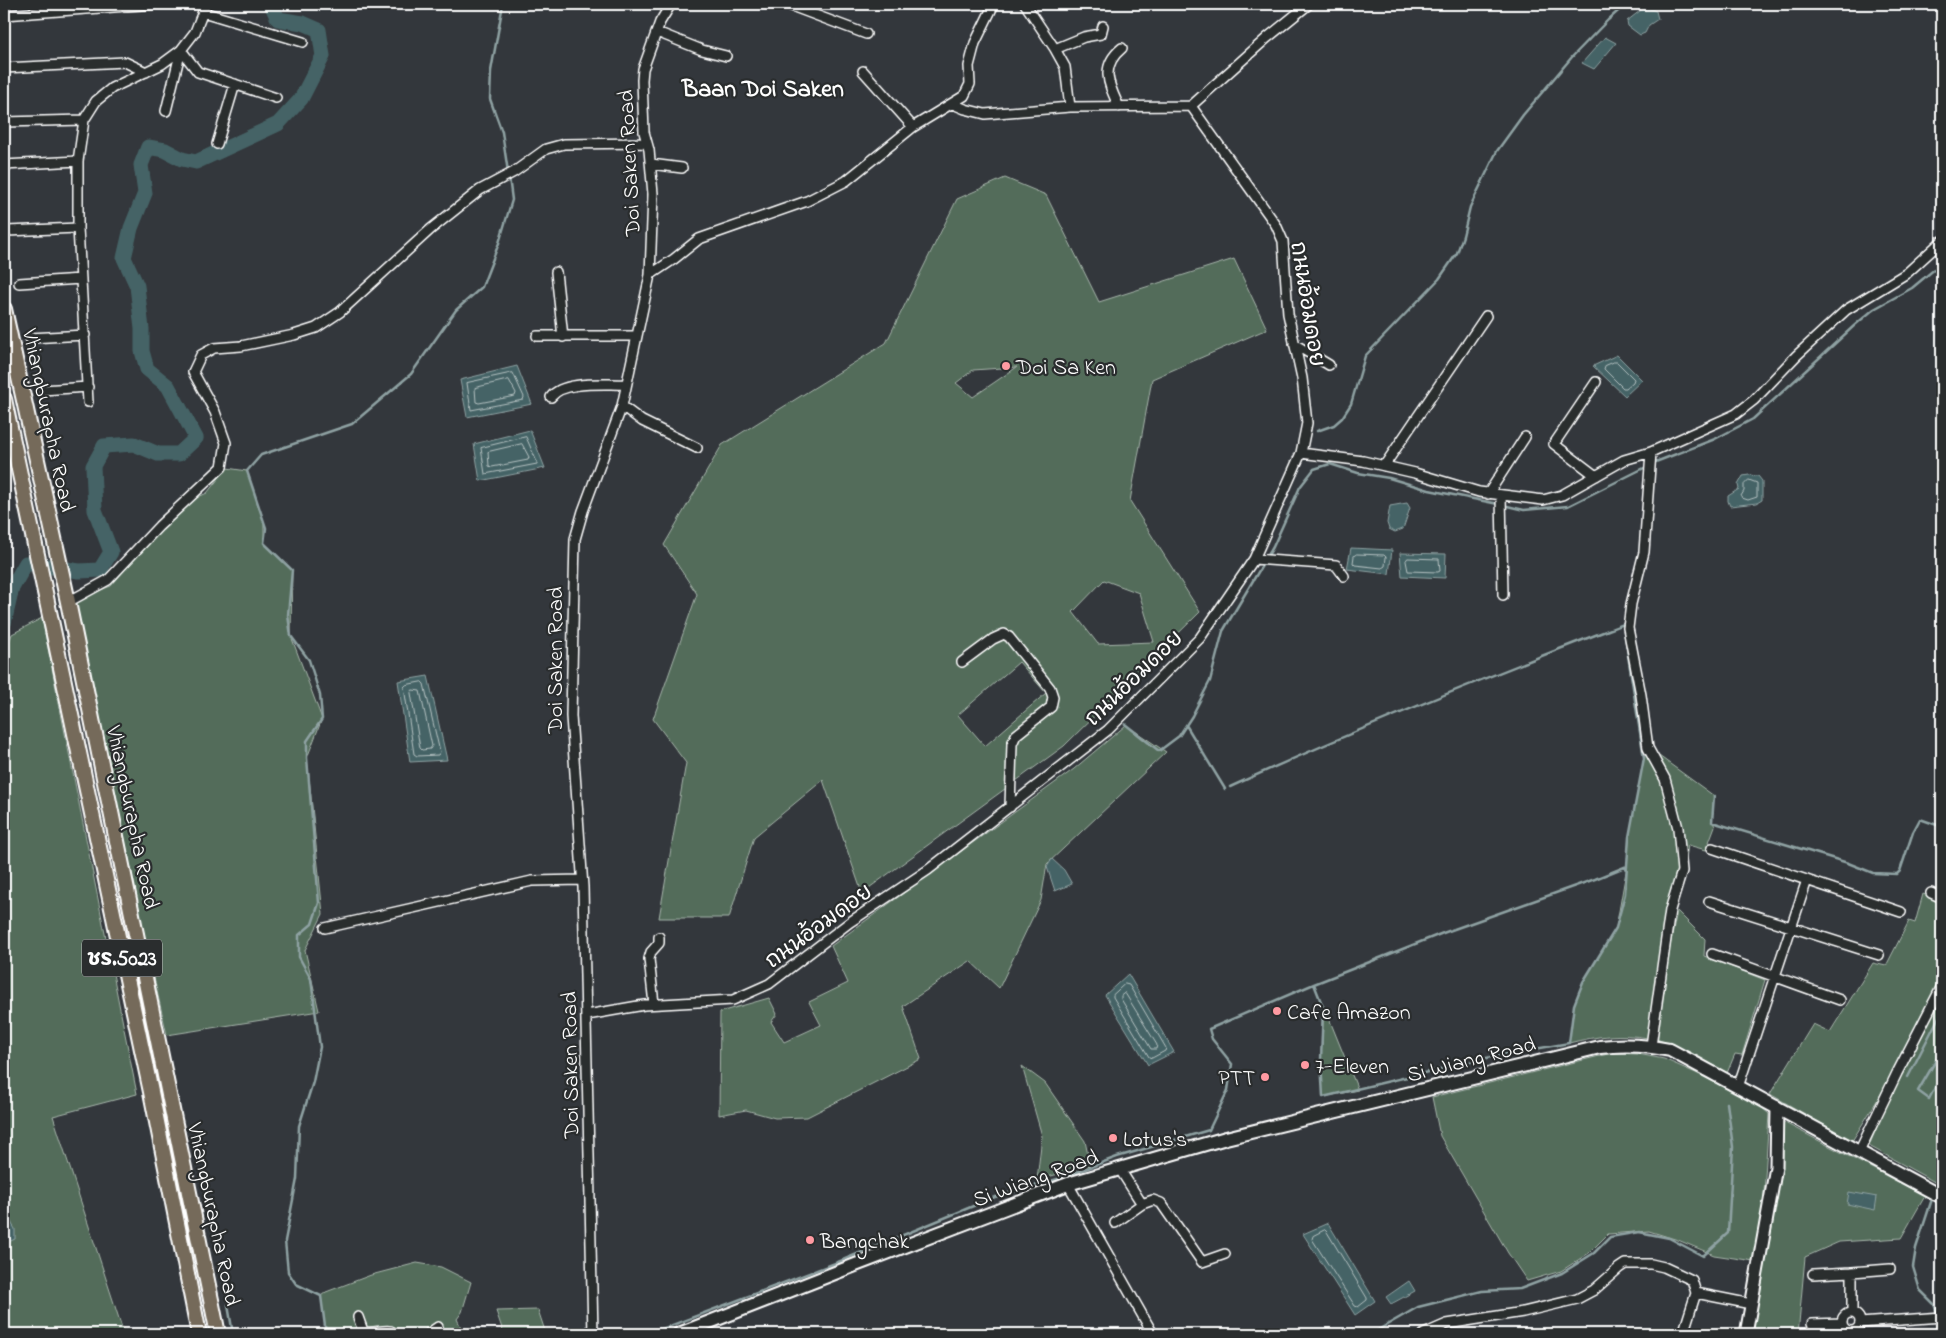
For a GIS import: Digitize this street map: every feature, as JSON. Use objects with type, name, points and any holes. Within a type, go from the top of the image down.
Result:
[{"type":"main road","name":"Vhiangburapha Road","points":[[4,309],[68,602],[218,1334]]},
{"type":"main road","name":"Vhiangburapha Road","points":[[4,398],[151,1092],[199,1334]]},
{"type":"main road","points":[[103,866],[121,862]]},
{"type":"main road","name":"Si Wiang Road","points":[[680,1334],[1068,1184],[1119,1168],[1234,1136],[1600,1047],[1625,1044],[1670,1050],[1942,1196]]},
{"type":"street","points":[[4,15],[154,4]]},
{"type":"street","name":"Doi Saken Road","points":[[593,1334],[587,1015],[582,880],[571,716],[575,539],[583,511],[622,406],[635,336],[650,275],[653,221],[651,164],[643,126],[642,80],[643,69],[656,32],[670,4]]},
{"type":"street","points":[[786,4],[866,34]]},
{"type":"street","points":[[650,275],[699,239],[807,201],[846,181],[928,116],[953,104],[964,96],[970,84],[969,66],[975,43],[994,4]]},
{"type":"street","points":[[1025,4],[1055,49],[1065,68],[1070,107]]},
{"type":"street","points":[[953,104],[985,114],[1070,107],[1191,106],[1267,38],[1309,4]]},
{"type":"street","points":[[88,402],[78,228],[78,161],[84,120],[96,101],[112,88],[162,64],[182,50],[196,32],[204,8],[303,42]]},
{"type":"street","points":[[1055,49],[1084,37],[1101,34],[1103,26]]},
{"type":"street","points":[[656,32],[702,50],[726,56]]},
{"type":"street","points":[[1119,108],[1110,86],[1107,71],[1113,58],[1122,48]]},
{"type":"street","points":[[182,50],[198,72],[276,98]]},
{"type":"street","points":[[166,111],[182,50]]},
{"type":"street","points":[[4,68],[125,62],[146,72]]},
{"type":"street","points":[[863,71],[913,127]]},
{"type":"street","points":[[217,144],[235,84]]},
{"type":"street","name":"ถนนอ้อมดอย","points":[[587,1015],[654,1004],[733,1000],[769,984],[850,922],[928,870],[1108,730],[1200,638],[1254,559],[1301,453],[1307,423],[1302,378],[1288,314],[1282,241],[1276,225],[1191,106]]},
{"type":"street","points":[[4,122],[84,120]]},
{"type":"street","points":[[68,602],[108,580],[159,526],[222,467],[226,444],[215,412],[193,372],[201,354],[214,348],[241,346],[294,335],[316,328],[340,312],[431,229],[480,190],[514,172],[546,148],[564,144],[647,143]]},
{"type":"street","points":[[4,165],[78,161]]},
{"type":"street","points":[[651,164],[682,168]]},
{"type":"street","points":[[7,231],[78,228]]},
{"type":"street","points":[[1301,453],[1363,461],[1488,494],[1544,500],[1562,495],[1624,460],[1651,452],[1736,414],[1754,400],[1796,356],[1846,310],[1907,273],[1942,241]]},
{"type":"street","points":[[556,272],[563,337]]},
{"type":"street","points":[[19,283],[81,279]]},
{"type":"street","points":[[1384,466],[1486,316]]},
{"type":"street","points":[[30,338],[84,335]]},
{"type":"street","points":[[538,336],[635,336]]},
{"type":"street","points":[[1294,344],[1329,365]]},
{"type":"street","points":[[1596,382],[1554,444],[1596,476]]},
{"type":"street","points":[[551,397],[557,390],[570,386],[626,384]]},
{"type":"street","points":[[42,390],[88,387]]},
{"type":"street","points":[[622,406],[642,421],[697,448]]},
{"type":"street","points":[[1488,494],[1525,437]]},
{"type":"street","points":[[1651,452],[1644,552],[1631,604],[1628,628],[1641,695],[1648,748],[1665,779],[1678,828],[1682,871],[1670,910],[1651,1046]]},
{"type":"street","points":[[1501,495],[1504,595]]},
{"type":"street","points":[[1254,559],[1336,564],[1344,576]]},
{"type":"street","points":[[962,662],[993,638],[1004,634],[1009,637],[1050,688],[1053,697],[1051,707],[1016,735],[1012,744],[1010,807]]},
{"type":"street","points":[[1712,848],[1901,912]]},
{"type":"street","points":[[325,928],[532,881],[582,880]]},
{"type":"street","points":[[1738,1087],[1807,880]]},
{"type":"street","points":[[1931,893],[1942,898]]},
{"type":"street","points":[[1709,900],[1879,955]]},
{"type":"street","points":[[654,1004],[649,959],[651,952],[659,943],[659,936]]},
{"type":"street","points":[[1712,954],[1840,1000]]},
{"type":"street","points":[[1860,1152],[1897,1073],[1942,986]]},
{"type":"street","points":[[1746,1334],[1776,1167],[1777,1107]]},
{"type":"street","points":[[1119,1168],[1142,1204]]},
{"type":"street","points":[[1068,1184],[1154,1334]]},
{"type":"street","points":[[1114,1223],[1142,1204],[1153,1200],[1161,1203],[1202,1262],[1225,1254]]},
{"type":"street","points":[[1424,1334],[1447,1324],[1523,1312],[1577,1299],[1594,1290],[1625,1264],[1651,1264],[1664,1267],[1692,1280],[1696,1293],[1683,1334]]},
{"type":"street","points":[[1813,1274],[1890,1268]]},
{"type":"street","points":[[1852,1272],[1852,1313]]},
{"type":"street","points":[[1696,1293],[1751,1304]]},
{"type":"street","points":[[1852,1313],[1844,1317],[1842,1323],[1844,1328],[1849,1333],[1856,1330],[1860,1323]]},
{"type":"street","points":[[1852,1313],[1857,1316],[1860,1323]]},
{"type":"street","points":[[358,1317],[361,1328],[366,1333],[386,1330],[391,1331],[393,1334]]},
{"type":"street","points":[[1860,1323],[1942,1317]]},
{"type":"street","points":[[1812,1324],[1842,1323]]},
{"type":"street","points":[[428,1334],[438,1328]]},
{"type":"green space","points":[[1005,178],[1046,195],[1099,302],[1234,259],[1267,329],[1152,379],[1130,501],[1200,612],[1064,746],[862,893],[823,780],[754,837],[729,918],[659,918],[686,763],[653,719],[697,594],[664,545],[722,445],[886,343],[957,199]],"holes":[[[1017,367],[973,397],[956,383],[973,370]],[[1104,580],[1139,593],[1154,642],[1098,644],[1073,612]],[[1019,662],[1046,693],[985,746],[958,715]]]},
{"type":"green space","points":[[227,468],[247,471],[264,522],[264,543],[292,570],[291,636],[322,719],[307,758],[323,914],[305,950],[319,1011],[167,1035],[68,602],[111,586],[159,530],[194,499],[207,493]]},
{"type":"green space","points":[[42,618],[137,1094],[53,1116],[124,1334],[4,1334],[4,655],[12,634]]},
{"type":"green space","points":[[1126,725],[1166,752],[1047,864],[1041,900],[999,988],[970,961],[903,1006],[921,1059],[807,1117],[775,1118],[746,1110],[719,1115],[720,1012],[769,998],[777,1014],[771,1022],[784,1042],[821,1025],[809,1002],[848,983],[831,946],[1074,769]]},
{"type":"green space","points":[[1648,748],[1714,796],[1712,821],[1715,826],[1706,850],[1688,845],[1681,892],[1669,895],[1648,1038],[1608,1036],[1569,1043],[1574,1005],[1583,982],[1616,928],[1627,866],[1629,837],[1644,758]]},
{"type":"green space","points":[[1923,894],[1942,902],[1942,977],[1881,1094],[1852,1141],[1770,1094],[1813,1024],[1830,1032],[1873,963],[1886,966],[1909,921],[1915,923]]},
{"type":"green space","points":[[1677,911],[1705,939],[1704,956],[1765,980],[1742,1055],[1735,1054],[1727,1073],[1698,1056],[1657,1039],[1670,946]]},
{"type":"green space","points":[[1942,990],[1942,1186],[1869,1146],[1904,1062]]},
{"type":"green space","points":[[1324,1006],[1358,1090],[1323,1097],[1321,1059]]},
{"type":"green space","points":[[1612,1053],[1638,1054],[1664,1059],[1760,1106],[1769,1114],[1762,1224],[1754,1261],[1714,1255],[1678,1240],[1649,1231],[1608,1234],[1589,1253],[1561,1271],[1527,1281],[1508,1253],[1440,1136],[1432,1097]]},
{"type":"green space","points":[[1022,1066],[1045,1083],[1085,1141],[1090,1165],[1037,1180],[1042,1136]]},
{"type":"green space","points":[[1783,1122],[1925,1196],[1901,1238],[1839,1242],[1805,1257],[1798,1334],[1751,1334],[1782,1171]]},
{"type":"green space","points":[[417,1263],[441,1267],[471,1282],[462,1312],[457,1319],[464,1334],[326,1334],[321,1296],[326,1292],[371,1275]]},
{"type":"green space","points":[[538,1310],[546,1334],[504,1334],[496,1311]]},
{"type":"water","points":[[1645,7],[1656,11],[1658,19],[1649,25],[1645,33],[1640,35],[1628,26],[1627,21]]},
{"type":"water","points":[[1605,37],[1616,43],[1594,69],[1582,63]]},
{"type":"water","points":[[1617,355],[1642,380],[1625,396],[1593,366]]},
{"type":"water","points":[[517,366],[532,404],[467,417],[460,380]]},
{"type":"water","points":[[530,430],[545,468],[480,481],[474,444]]},
{"type":"water","points":[[1743,476],[1758,476],[1762,481],[1762,500],[1757,503],[1730,506],[1728,496],[1739,489],[1738,485]]},
{"type":"water","points":[[1407,503],[1410,508],[1403,529],[1395,532],[1389,529],[1387,523],[1390,506]]},
{"type":"water","points":[[1351,548],[1392,550],[1389,574],[1347,569]]},
{"type":"water","points":[[1400,553],[1446,554],[1445,578],[1402,576]]},
{"type":"water","points":[[428,676],[447,760],[410,762],[398,681]]},
{"type":"water","points":[[1052,859],[1064,870],[1072,884],[1055,891],[1047,867]]},
{"type":"water","points":[[1128,974],[1174,1052],[1148,1065],[1105,995]]},
{"type":"water","points":[[4,1165],[8,1213],[15,1229],[15,1239],[4,1244]]},
{"type":"water","points":[[1849,1192],[1877,1197],[1875,1210],[1847,1204]]},
{"type":"water","points":[[1328,1223],[1375,1301],[1355,1315],[1303,1234]]},
{"type":"water","points":[[1409,1281],[1415,1291],[1391,1304],[1386,1297]]},
{"type":"waterway","points":[[4,623],[12,588],[26,563],[79,571],[100,570],[111,552],[95,510],[93,466],[104,446],[134,444],[158,454],[179,454],[196,438],[168,386],[147,369],[142,351],[142,329],[137,286],[124,258],[131,228],[145,193],[141,165],[148,147],[165,150],[182,159],[196,162],[278,124],[301,99],[323,56],[319,30],[303,23],[278,19],[271,4]]},
{"type":"waterway","points":[[503,4],[491,71],[490,99],[502,132],[508,172]]},
{"type":"waterway","points":[[1317,431],[1334,425],[1342,418],[1351,404],[1365,356],[1439,279],[1457,253],[1470,207],[1497,151],[1523,115],[1572,57],[1626,4]]},
{"type":"waterway","points":[[326,1334],[321,1296],[296,1284],[288,1272],[285,1241],[297,1179],[299,1126],[313,1082],[320,1047],[311,979],[299,957],[299,935],[312,924],[319,903],[307,741],[322,719],[320,695],[309,660],[291,636],[288,615],[292,570],[264,543],[266,528],[247,471],[261,455],[352,424],[411,374],[456,310],[482,287],[499,243],[512,200],[509,177]]},
{"type":"waterway","points":[[1653,463],[1715,439],[1753,419],[1874,309],[1912,288],[1942,263]]},
{"type":"waterway","points":[[1125,724],[1159,751],[1179,736],[1192,716],[1210,681],[1223,631],[1273,547],[1300,487],[1314,469],[1330,464],[1358,473],[1389,478],[1429,490],[1498,504]]},
{"type":"waterway","points":[[1503,505],[1524,510],[1568,506],[1648,466]]},
{"type":"waterway","points":[[1230,787],[1426,702],[1624,624]]},
{"type":"waterway","points":[[1625,636],[1644,758],[1629,837],[1625,894],[1616,928],[1583,982],[1574,1005],[1569,1043],[1495,1056],[1323,1097],[1321,1060],[1323,1007],[1314,984],[1443,933],[1595,879],[1627,866]]},
{"type":"waterway","points":[[1186,725],[1225,789]]},
{"type":"waterway","points":[[1714,796],[1712,822],[1848,863],[1873,873],[1897,874],[1900,871],[1913,832],[1920,819],[1937,825],[1941,822],[1942,817]]},
{"type":"waterway","points":[[649,1334],[838,1262],[995,1197],[1061,1178],[1117,1157],[1209,1130],[1228,1090],[1232,1064],[1212,1039],[1209,1029],[1314,984]]},
{"type":"waterway","points":[[1908,1077],[1942,1011]]},
{"type":"waterway","points":[[1942,1050],[1918,1091],[1929,1099],[1942,1074]]},
{"type":"waterway","points":[[1371,1334],[1418,1307],[1482,1291],[1520,1289],[1562,1273],[1594,1253],[1610,1237],[1639,1232],[1669,1238],[1703,1256],[1728,1233],[1733,1147],[1727,1103]]},
{"type":"waterway","points":[[1937,1185],[1942,1181]]},
{"type":"waterway","points":[[1932,1199],[1916,1248],[1913,1267],[1920,1290],[1934,1304],[1942,1327]]},
{"type":"waterway","points":[[228,1305],[233,1334]]},
{"type":"place","name":"Doi Sa Ken","points":[[1006,366]]},
{"type":"place","name":"Cafe Amazon","points":[[1277,1011]]},
{"type":"place","name":"7-Eleven","points":[[1305,1065]]},
{"type":"place","name":"PTT","points":[[1265,1077]]},
{"type":"place","name":"Lotus's","points":[[1113,1138]]},
{"type":"place","name":"Bangchak","points":[[810,1240]]},
{"type":"district","name":"Baan Doi Saken","points":[[763,88]]}]
